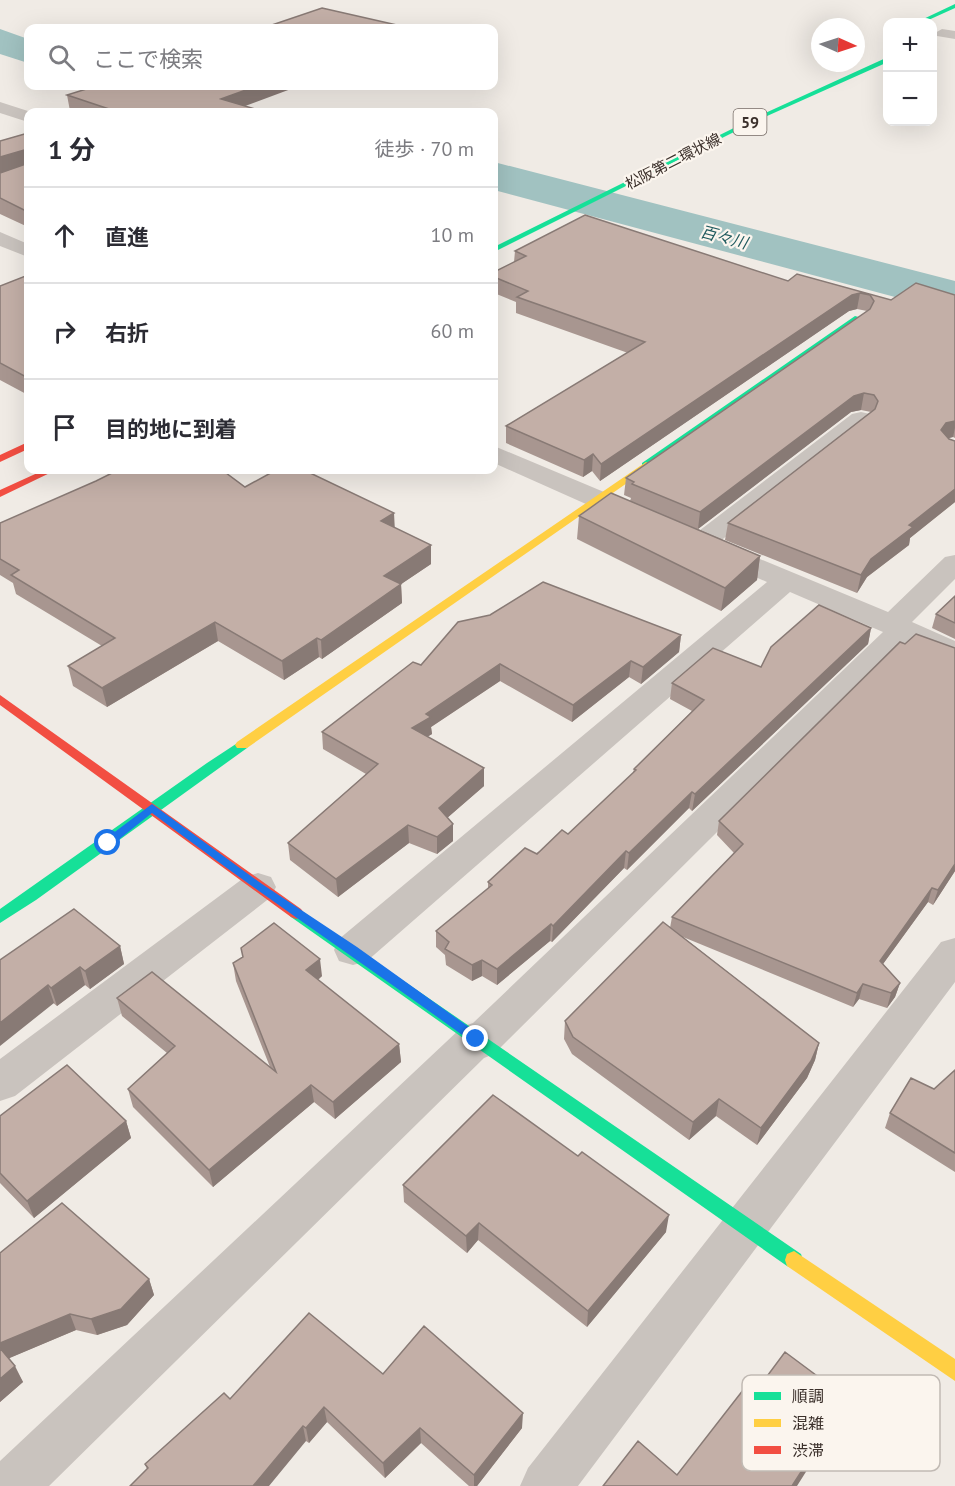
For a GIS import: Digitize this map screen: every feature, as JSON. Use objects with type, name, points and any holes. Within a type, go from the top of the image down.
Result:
[{"type":"street","points":[[929,18],[955,6]]},
{"type":"street","name":"松阪第二環状線","points":[[498,248],[754,120],[883,61]]},
{"type":"street","points":[[0,106],[24,115]]},
{"type":"street","points":[[0,238],[24,249]]},
{"type":"street","points":[[0,917],[108,843],[152,807],[858,318]]},
{"type":"street","points":[[861,418],[690,539],[955,652]]},
{"type":"street","points":[[0,459],[24,447]]},
{"type":"street","points":[[498,456],[649,522]]},
{"type":"street","points":[[0,494],[42,474]]},
{"type":"street","points":[[12,1486],[478,1040],[898,627],[955,563]]},
{"type":"street","points":[[353,950],[787,580]]},
{"type":"street","points":[[0,699],[152,807],[258,887],[353,950],[478,1040],[955,1371]]},
{"type":"street","points":[[0,1083],[258,887]]},
{"type":"street","points":[[546,1486],[955,953]]},
{"type":"building","points":[[322,8],[392,24],[275,24]]},
{"type":"building","points":[[83,90],[246,90],[221,99],[251,108],[106,108],[67,95]]},
{"type":"building","points":[[24,134],[24,150],[0,157],[0,141]]},
{"type":"building","points":[[24,165],[24,210],[0,198],[0,173]]},
{"type":"building","points":[[585,215],[788,281],[797,274],[891,300],[916,283],[955,295],[955,421],[946,423],[941,430],[949,439],[955,441],[955,489],[909,525],[913,527],[871,559],[861,575],[728,523],[875,409],[878,401],[874,395],[864,393],[854,396],[700,512],[632,484],[634,482],[626,478],[870,309],[874,301],[870,295],[860,293],[852,295],[601,464],[593,454],[584,460],[506,426],[645,342],[517,297],[528,291],[498,279],[498,270],[526,256],[515,251]]},
{"type":"building","points":[[24,277],[24,376],[0,363],[0,286]]},
{"type":"building","points":[[110,474],[227,474],[245,487],[269,474],[312,474],[394,513],[381,521],[431,545],[384,576],[401,584],[321,640],[317,638],[282,661],[215,622],[102,688],[68,666],[115,638],[11,575],[19,570],[0,559],[0,523]]},
{"type":"building","points":[[611,493],[760,556],[725,588],[579,516]]},
{"type":"building","points":[[543,582],[681,635],[643,667],[631,661],[573,705],[500,664],[426,714],[431,717],[412,728],[484,768],[439,808],[453,824],[437,837],[408,825],[336,879],[288,843],[378,764],[322,732],[413,662],[421,665],[458,622],[490,615]]},
{"type":"building","points":[[955,596],[955,623],[936,614]]},
{"type":"building","points":[[819,605],[871,628],[695,794],[692,792],[629,853],[626,851],[553,926],[551,924],[497,969],[482,960],[472,965],[445,949],[449,942],[436,931],[492,885],[488,882],[525,848],[537,854],[562,830],[568,834],[636,770],[634,769],[704,700],[672,683],[713,648],[761,667],[771,647]]},
{"type":"building","points":[[916,634],[955,648],[955,864],[938,890],[932,888],[880,961],[900,983],[891,993],[863,984],[857,993],[672,917],[743,844],[719,821],[900,642],[905,644]]},
{"type":"building","points":[[74,909],[120,946],[85,971],[80,967],[51,988],[48,985],[0,1023],[0,960]]},
{"type":"building","points":[[663,922],[819,1043],[811,1061],[761,1128],[719,1099],[693,1122],[573,1037],[565,1021]]},
{"type":"building","points":[[274,923],[320,959],[306,970],[399,1044],[333,1102],[311,1085],[209,1170],[128,1089],[175,1046],[117,998],[152,972],[276,1072],[233,963],[243,957],[241,948]]},
{"type":"building","points":[[67,1065],[126,1121],[27,1201],[0,1173],[0,1116]]},
{"type":"building","points":[[955,1070],[955,1153],[890,1113],[911,1078],[934,1089]]},
{"type":"building","points":[[493,1095],[578,1156],[582,1152],[669,1215],[588,1311],[479,1223],[466,1236],[403,1185]]},
{"type":"building","points":[[62,1203],[149,1279],[121,1309],[91,1319],[70,1314],[0,1343],[0,1253]]},
{"type":"building","points":[[309,1313],[383,1374],[424,1326],[523,1413],[474,1475],[420,1428],[383,1463],[324,1407],[306,1428],[303,1426],[253,1486],[130,1486],[148,1468],[145,1464],[224,1393],[230,1399]]},
{"type":"building","points":[[0,1348],[15,1366],[0,1379]]},
{"type":"building","points":[[785,1352],[816,1375],[768,1375]]},
{"type":"building","points":[[742,1391],[742,1471],[802,1471],[792,1486],[603,1486],[638,1441],[677,1475]]},
{"type":"waterway","name":"百々川","points":[[0,40],[24,50]]},
{"type":"waterway","name":"百々川","points":[[498,177],[955,297]]},
{"type":"traffic: fast","points":[[929,18],[955,6]]},
{"type":"traffic: fast","points":[[498,248],[754,120],[883,61]]},
{"type":"traffic: fast","points":[[646,465],[858,318]]},
{"type":"traffic: fast","points":[[0,917],[242,745]]},
{"type":"traffic: fast","points":[[296,913],[794,1260]]},
{"type":"traffic: slow","points":[[242,745],[646,465]]},
{"type":"traffic: slow","points":[[794,1260],[955,1371]]},
{"type":"traffic: jam","points":[[0,459],[24,447]]},
{"type":"traffic: jam","points":[[0,494],[42,474]]},
{"type":"traffic: jam","points":[[0,699],[296,913]]},
{"type":"route","points":[[108,843],[152,807],[258,887],[353,950],[476,1039]]}]
